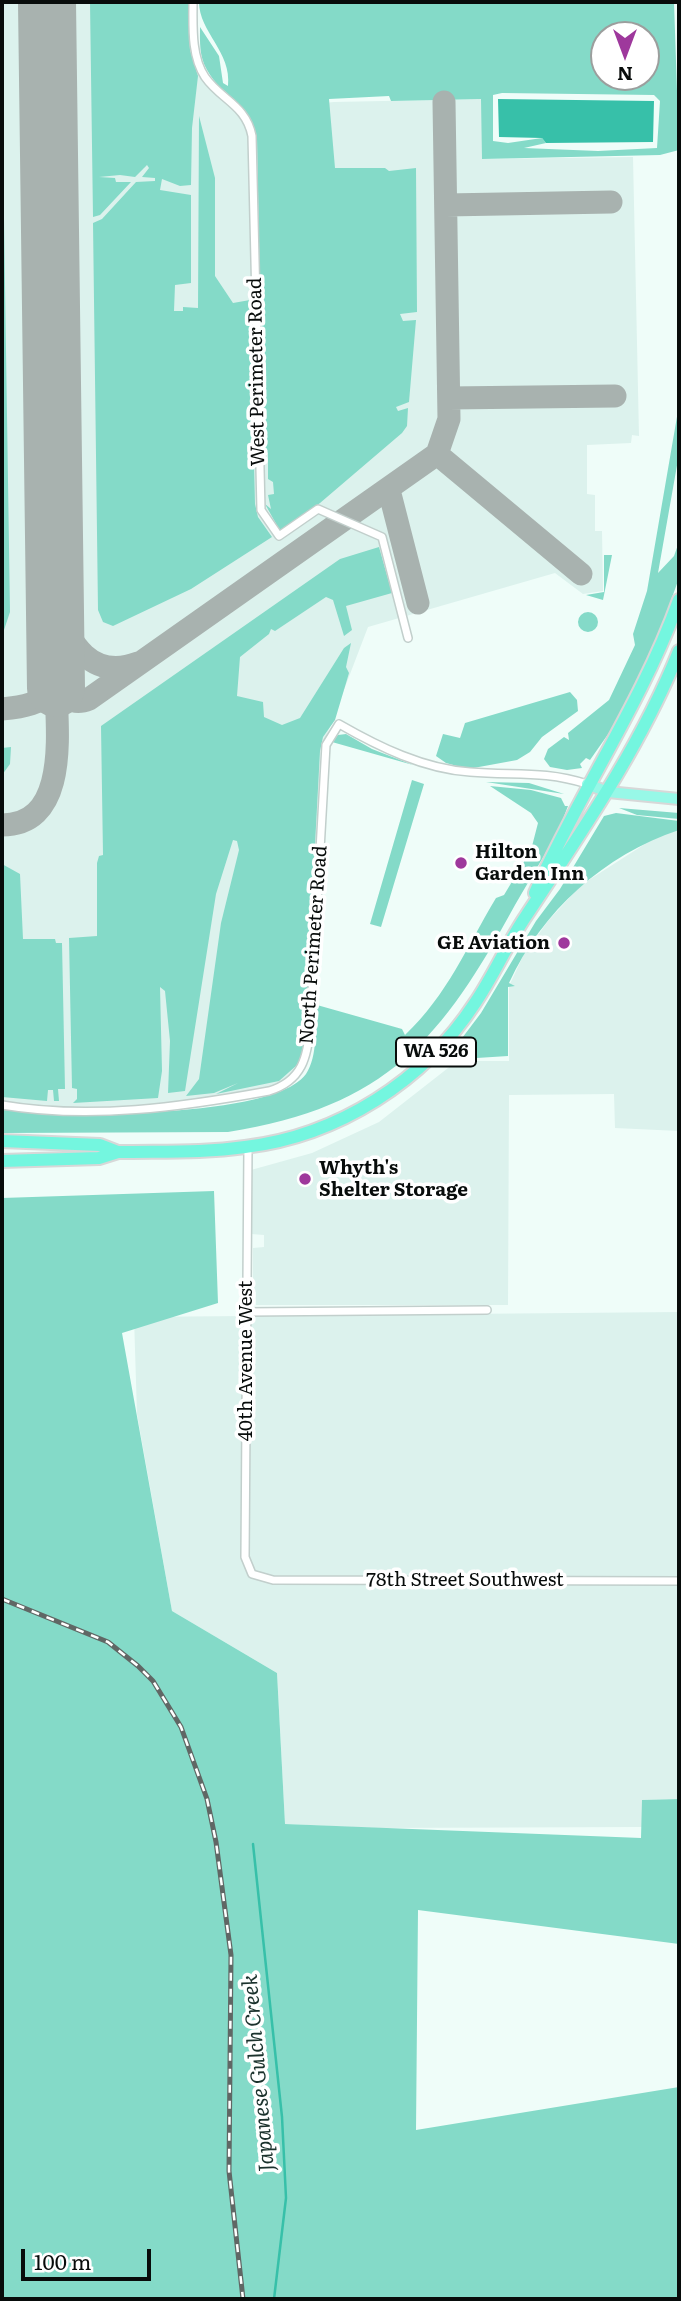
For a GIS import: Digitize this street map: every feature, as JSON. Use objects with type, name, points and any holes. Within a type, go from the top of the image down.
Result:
[{"type":"highway","points":[[587,784],[644,685],[679,600]]},
{"type":"highway","points":[[608,792],[664,689],[679,652]]},
{"type":"highway","name":"WA 526","points":[[524,919],[560,835],[587,784]]},
{"type":"highway","name":"WA 526","points":[[2,1161],[99,1158],[118,1152],[248,1147],[302,1135],[341,1120],[370,1104],[425,1063],[475,1003],[524,919],[608,792]]},
{"type":"highway","name":"WA 526","points":[[2,1141],[100,1145],[118,1152]]},
{"type":"main road","points":[[587,784],[608,792],[679,799]]},
{"type":"street","name":"West Perimeter Road","points":[[193,2],[195,48],[200,67],[214,86],[243,111],[252,136],[261,510],[279,536],[318,509],[382,537],[408,638]]},
{"type":"street","name":"North Perimeter Road","points":[[2,1105],[115,1111],[168,1107],[268,1091],[281,1087],[301,1070],[306,1059],[310,1025],[326,745],[339,724],[375,745],[448,769],[480,773],[541,773],[587,784]]},
{"type":"street","name":"40th Avenue West","points":[[248,1147],[245,1557],[253,1574]]},
{"type":"street","points":[[246,1312],[487,1310]]},
{"type":"street","name":"78th Street Southwest","points":[[253,1574],[273,1580],[679,1581]]},
{"type":"shaded area","points":[[2,2],[193,2],[194,40],[203,74],[243,111],[334,102],[482,99],[482,159],[633,157],[639,436],[632,435],[631,443],[587,445],[587,494],[595,495],[595,531],[602,531],[603,591],[583,594],[555,573],[368,627],[321,750],[312,994],[301,1070],[269,1091],[115,1111],[2,1105]]},
{"type":"shaded area","points":[[90,2],[188,2],[190,50],[198,76],[192,128],[191,185],[180,186],[162,179],[160,190],[191,195],[191,283],[175,285],[174,311],[183,311],[183,307],[198,308],[199,116],[215,178],[215,276],[233,303],[250,300],[255,504],[258,517],[272,537],[191,589],[113,626],[103,622],[98,610],[93,223],[102,219],[136,182],[155,181],[155,178],[142,177],[149,168],[147,165],[135,177],[99,177],[115,178],[116,182],[131,182],[100,215],[93,217]]},
{"type":"shaded area","points":[[199,2],[674,2],[679,150],[660,155],[482,159],[481,99],[391,101],[389,96],[329,99],[335,168],[385,168],[389,171],[416,168],[417,312],[400,314],[403,321],[416,320],[409,402],[396,407],[398,411],[408,408],[407,426],[320,503],[283,529],[279,529],[265,504],[271,509],[268,495],[274,494],[273,482],[268,479],[268,453],[263,449],[257,139],[248,115],[213,80],[204,65],[200,49],[200,27],[219,56],[223,83],[228,86],[228,74],[221,52],[204,23]],"holes":[[[493,95],[654,95],[660,101],[657,148],[598,151],[524,148],[546,143],[542,138],[508,143],[493,141]]]},
{"type":"shaded area","points":[[2,87],[10,612],[2,636]]},
{"type":"shaded area","points":[[498,99],[654,101],[653,142],[546,143],[542,138],[499,137]]},
{"type":"shaded area","points":[[679,405],[679,454],[658,573],[674,556],[679,542],[679,578],[654,648],[618,720],[590,760],[586,758],[580,764],[582,768],[567,770],[550,767],[544,759],[548,749],[564,737],[569,740],[568,733],[609,700],[635,645],[633,634],[647,591]]},
{"type":"shaded area","points":[[379,547],[392,593],[346,606],[352,630],[344,636],[333,600],[326,597],[275,631],[271,629],[269,634],[240,657],[237,696],[263,702],[264,717],[282,725],[300,718],[344,648],[351,643],[346,667],[349,673],[335,720],[323,737],[320,751],[304,1050],[297,1065],[279,1081],[216,1094],[238,1083],[214,1093],[186,1096],[199,1079],[221,923],[239,850],[237,841],[233,840],[216,894],[185,1091],[168,1093],[170,1041],[165,991],[160,987],[162,1071],[158,1098],[73,1103],[77,1099],[77,1089],[72,1088],[69,938],[97,936],[97,863],[99,856],[103,855],[101,726],[340,559]]},
{"type":"shaded area","points":[[604,555],[612,555],[603,600],[586,595],[604,592]]},
{"type":"shaded area","points":[[584,612],[592,612],[598,622],[592,632],[584,632],[578,626],[578,618]]},
{"type":"shaded area","points":[[570,692],[577,700],[578,711],[542,737],[530,752],[517,760],[468,769],[446,763],[436,756],[443,734],[460,738],[465,723]]},
{"type":"shaded area","points":[[346,734],[372,749],[413,765],[332,742],[338,735]]},
{"type":"shaded area","points":[[11,747],[10,764],[2,775],[2,748]]},
{"type":"shaded area","points":[[412,780],[424,784],[381,927],[370,924]]},
{"type":"shaded area","points":[[486,782],[529,783],[564,794]]},
{"type":"shaded area","points":[[490,786],[531,790],[561,798],[565,806],[568,806],[544,856],[462,993],[434,1029],[404,1059],[369,1085],[330,1105],[283,1121],[228,1132],[2,1133],[2,1109],[68,1113],[162,1111],[252,1100],[286,1089],[306,1074],[310,1067],[317,1005],[402,1029],[405,1035],[445,987],[496,898],[504,895],[531,850],[538,823],[531,813]]},
{"type":"shaded area","points":[[619,808],[679,813],[679,819],[637,815]]},
{"type":"shaded area","points":[[616,813],[679,821],[679,830],[625,854],[601,870],[578,889],[539,932],[509,983],[515,986],[508,987],[508,1056],[461,1059],[450,1054],[481,1013],[604,816]]},
{"type":"shaded area","points":[[679,828],[679,1131],[615,1128],[614,1094],[509,1095],[508,1305],[256,1305],[256,1292],[253,1292],[253,1248],[264,1247],[264,1235],[251,1234],[251,1170],[312,1153],[379,1122],[457,1061],[509,1061],[509,986],[523,956],[548,921],[581,885],[659,835]]},
{"type":"shaded area","points":[[2,864],[20,874],[23,939],[55,939],[56,943],[62,943],[65,1089],[58,1089],[59,1101],[54,1101],[53,1090],[48,1090],[47,1101],[2,1097]]},
{"type":"shaded area","points":[[214,1191],[218,1303],[122,1333],[172,1611],[277,1673],[285,1824],[641,1838],[642,1800],[679,1799],[679,1944],[418,1910],[416,2130],[679,2087],[679,2299],[2,2299],[2,1198]]},
{"type":"shaded area","points":[[679,1312],[679,1799],[643,1800],[642,1827],[376,1828],[285,1824],[277,1673],[172,1611],[137,1414],[134,1317]]},
{"type":"waterway","name":"Japanese Gulch Creek","points":[[253,1844],[282,2117],[286,2198],[274,2299]]},
{"type":"taxiway","points":[[56,688],[74,701],[89,699],[437,454],[449,419],[444,102]]},
{"type":"taxiway","points":[[446,205],[611,202]]},
{"type":"taxiway","points":[[449,398],[615,396]]},
{"type":"taxiway","points":[[437,454],[581,574]]},
{"type":"taxiway","points":[[389,490],[418,603]]},
{"type":"taxiway","points":[[55,607],[75,645],[95,663],[107,667],[138,663]]},
{"type":"taxiway","points":[[2,709],[31,704],[56,688]]},
{"type":"taxiway","points":[[2,825],[24,821],[39,810],[49,793],[57,751],[56,688]]},
{"type":"runway","points":[[47,2],[56,688]]},
{"type":"railway","points":[[2,1599],[108,1642],[138,1666],[153,1681],[181,1727],[207,1799],[216,1842],[231,1955],[229,2171],[243,2299]]},
{"type":"place","name":"Hilton Garden Inn","points":[[461,863]]},
{"type":"place","name":"GE Aviation","points":[[564,943]]},
{"type":"place","name":"Whyth's Shelter Storage","points":[[305,1179]]}]
